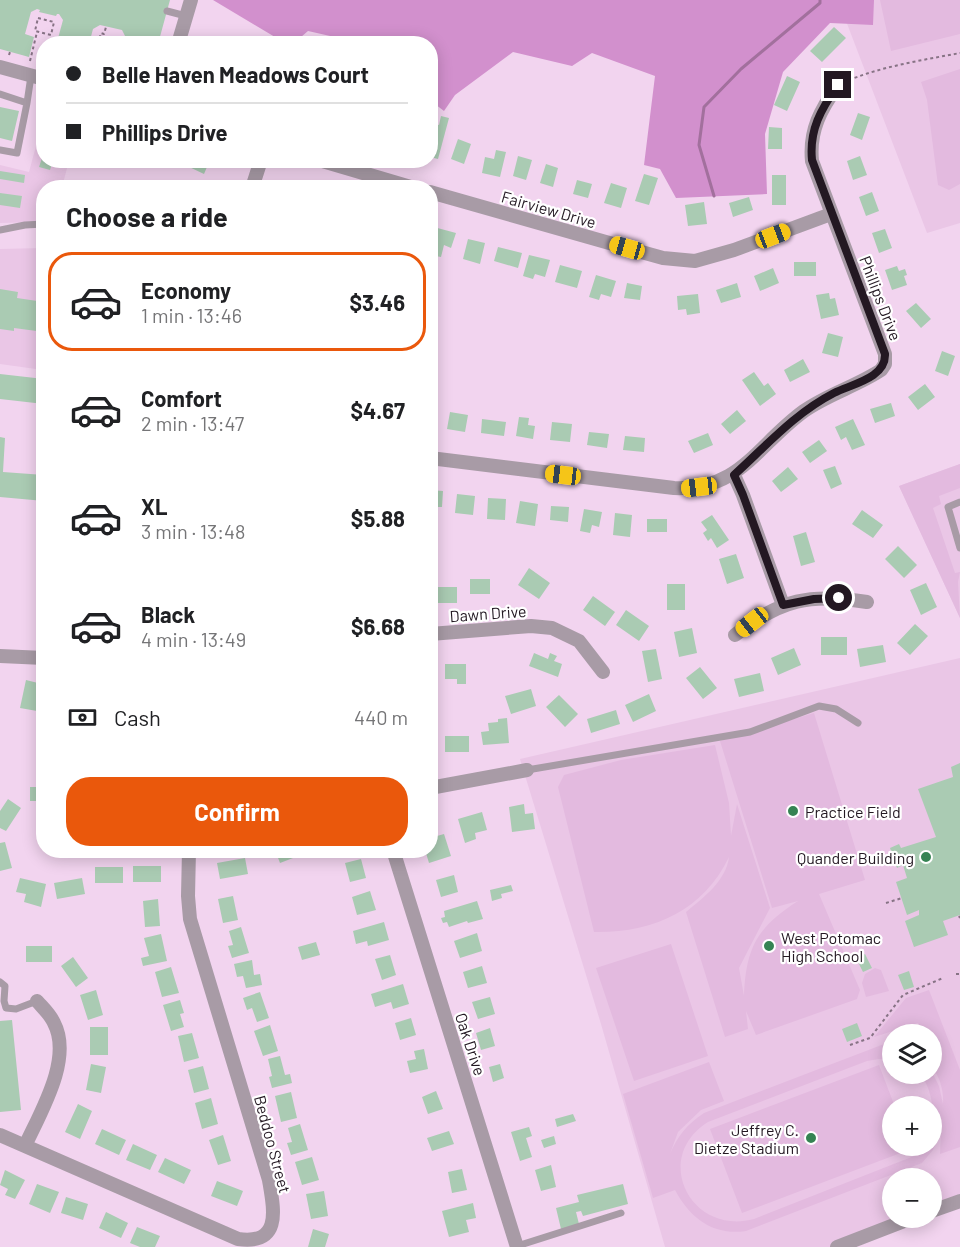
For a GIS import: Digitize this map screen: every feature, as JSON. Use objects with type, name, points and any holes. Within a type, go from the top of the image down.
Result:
[{"type":"street","points":[[180,36],[191,0]]},
{"type":"street","points":[[0,67],[36,77]]},
{"type":"street","name":"Phillips Drive","points":[[438,459],[674,488],[699,487],[734,475],[804,411],[833,393],[881,370],[890,359],[831,214],[812,160],[812,136],[820,111],[838,85]]},
{"type":"street","points":[[346,168],[387,180]]},
{"type":"street","name":"Fairview Drive","points":[[438,194],[663,258],[695,261],[734,250],[831,214]]},
{"type":"street","points":[[734,475],[783,605]]},
{"type":"street","points":[[735,635],[752,622],[783,605],[833,597],[867,602]]},
{"type":"street","name":"Dawn Drive","points":[[438,633],[531,626],[552,628],[579,642],[603,672]]},
{"type":"street","points":[[0,656],[36,658]]},
{"type":"street","points":[[438,787],[527,770]]},
{"type":"street","name":"Beddoo Street","points":[[0,1135],[238,1239],[255,1240],[270,1229],[274,1217],[269,1180],[190,919],[189,858]]},
{"type":"street","name":"Oak Drive","points":[[395,858],[517,1247]]},
{"type":"street","points":[[25,1146],[55,1077],[60,1054],[55,1024],[37,1001]]},
{"type":"street","points":[[942,1207],[960,1201]]},
{"type":"street","points":[[837,1247],[886,1228]]},
{"type":"lane","points":[[167,12],[186,16]]},
{"type":"lane","points":[[0,150],[16,153],[27,103],[36,83]]},
{"type":"lane","points":[[0,94],[27,103]]},
{"type":"lane","points":[[0,230],[36,226]]},
{"type":"lane","points":[[960,502],[948,507],[960,548]]},
{"type":"lane","points":[[527,770],[750,732],[819,706],[836,708],[858,723]]},
{"type":"lane","points":[[0,982],[5,986],[6,1008],[16,1009],[37,1001]]},
{"type":"lane","points":[[517,1247],[621,1213]]},
{"type":"path","points":[[50,21],[52,15]]},
{"type":"path","points":[[38,18],[50,21],[54,22],[51,35],[34,31],[38,18]]},
{"type":"path","points":[[100,36],[101,33],[104,34],[106,27]]},
{"type":"path","points":[[37,36],[38,31]]},
{"type":"path","points":[[30,61],[36,38]]},
{"type":"path","points":[[838,85],[865,74],[960,53]]},
{"type":"path","points":[[886,903],[902,898]]},
{"type":"path","points":[[850,1045],[870,1038],[903,995],[943,978]]},
{"type":"shaded area","points":[[213,0],[874,0],[873,25],[830,23],[783,72],[765,134],[767,194],[676,198],[660,169],[644,165],[655,76],[592,53],[572,66],[513,52],[455,95],[444,111],[438,106],[438,36],[330,36],[308,31],[302,36],[273,36]]},
{"type":"shaded area","points":[[838,0],[960,0],[960,223],[927,233]]},
{"type":"shaded area","points":[[880,0],[960,0],[960,34],[891,51]]},
{"type":"shaded area","points":[[960,69],[960,184],[949,190],[938,185],[927,100],[921,82]]},
{"type":"shaded area","points":[[36,146],[36,168],[67,168],[64,180],[36,180],[36,222],[0,223],[0,165],[29,172]]},
{"type":"shaded area","points":[[36,248],[36,369],[0,364],[0,249]]},
{"type":"shaded area","points":[[960,464],[960,618],[899,486]]},
{"type":"shaded area","points":[[960,464],[960,488],[939,496],[941,504],[933,508],[955,573],[960,572],[958,582],[960,618],[899,486]]},
{"type":"shaded area","name":"West Potomac High School","points":[[960,658],[960,1201],[942,1208],[942,1168],[882,1168],[882,1228],[886,1228],[834,1247],[665,1247],[601,1024],[520,759]]},
{"type":"shaded area","points":[[814,713],[865,880],[819,894],[860,990],[857,999],[756,1035],[746,1011],[748,1029],[725,1037],[686,912],[719,881],[724,874],[729,857],[705,892],[674,915],[636,928],[594,932],[558,787],[564,775],[621,760],[715,745],[729,803],[731,836],[737,804],[770,908],[739,968],[744,996],[748,965],[756,940],[773,920],[798,901],[772,908],[720,741]]},
{"type":"shaded area","points":[[671,944],[708,1056],[634,1081],[596,968]]},
{"type":"shaded area","points":[[875,968],[881,970],[889,991],[866,997],[862,983],[865,974]]},
{"type":"shaded area","points":[[929,990],[960,1070],[960,1147],[942,1153],[942,1024],[885,1024],[906,998]]},
{"type":"shaded area","points":[[882,1027],[882,1034],[874,1037]]},
{"type":"shaded area","points":[[882,1045],[882,1059],[867,1061],[708,1122],[691,1137],[682,1155],[681,1173],[686,1190],[697,1205],[712,1216],[732,1221],[754,1219],[882,1168],[882,1178],[746,1231],[723,1231],[695,1217],[675,1190],[653,1198],[623,1094],[709,1062],[724,1101],[701,1110],[678,1132],[670,1154],[683,1131],[704,1113]]},
{"type":"shaded area","points":[[879,1065],[882,1084],[886,1084],[891,1096],[882,1096],[882,1156],[893,1156],[742,1213],[710,1129]]},
{"type":"shaded area","points":[[926,1084],[938,1084],[941,1096],[930,1096]]},
{"type":"shaded area","points":[[913,1156],[928,1156],[922,1163],[909,1168],[883,1168]]},
{"type":"building","points":[[0,0],[170,0],[160,36],[125,36],[122,30],[100,25],[93,29],[91,36],[59,36],[63,20],[59,14],[56,16],[39,12],[40,10],[37,9],[31,12],[25,34],[34,37],[29,57],[0,49]]},
{"type":"building","points":[[834,27],[846,38],[822,62],[810,51]]},
{"type":"building","points":[[787,76],[800,82],[787,111],[774,105]]},
{"type":"building","points":[[0,107],[19,111],[12,141],[0,138]]},
{"type":"building","points":[[858,113],[870,117],[862,140],[850,135]]},
{"type":"building","points":[[441,116],[449,118],[438,159],[438,125]]},
{"type":"building","points":[[769,127],[782,128],[782,149],[768,149]]},
{"type":"building","points":[[458,139],[471,144],[464,164],[451,159]]},
{"type":"building","points":[[496,150],[506,152],[500,177],[482,173],[485,157],[494,159]]},
{"type":"building","points":[[518,156],[532,160],[526,180],[513,176]]},
{"type":"building","points":[[860,156],[867,175],[853,180],[847,161]]},
{"type":"building","points":[[546,164],[558,168],[553,187],[540,183]]},
{"type":"building","points":[[191,168],[207,168],[204,174]]},
{"type":"building","points":[[0,171],[25,175],[24,183],[0,179]]},
{"type":"building","points":[[644,174],[658,178],[649,205],[635,201]]},
{"type":"building","points":[[772,175],[786,175],[786,205],[772,205]]},
{"type":"building","points":[[577,180],[592,184],[588,198],[573,194]]},
{"type":"building","points":[[611,183],[627,188],[621,208],[604,203]]},
{"type":"building","points":[[872,192],[879,211],[866,216],[859,197]]},
{"type":"building","points":[[0,193],[22,196],[20,208],[0,205]]},
{"type":"building","points":[[749,197],[753,210],[733,217],[729,203]]},
{"type":"building","points":[[704,202],[707,224],[688,226],[685,205]]},
{"type":"building","points":[[438,228],[456,233],[451,248],[444,245],[441,257],[438,256]]},
{"type":"building","points":[[885,229],[892,248],[879,253],[872,233]]},
{"type":"building","points":[[468,239],[485,243],[480,264],[463,259]]},
{"type":"building","points":[[498,247],[522,253],[518,268],[494,261]]},
{"type":"building","points":[[529,255],[550,260],[545,277],[535,274],[533,279],[523,276]]},
{"type":"building","points":[[794,262],[816,262],[816,276],[794,276]]},
{"type":"building","points":[[560,265],[582,271],[577,288],[555,282]]},
{"type":"building","points":[[897,266],[899,271],[905,269],[907,275],[904,276],[907,285],[892,290],[885,270]]},
{"type":"building","points":[[773,268],[779,283],[760,291],[754,276]]},
{"type":"building","points":[[596,275],[616,281],[611,297],[601,294],[599,300],[589,297]]},
{"type":"building","points":[[627,283],[642,286],[640,300],[624,298]]},
{"type":"building","points":[[737,283],[741,297],[721,303],[716,290]]},
{"type":"building","points":[[0,289],[18,292],[17,298],[36,301],[36,331],[0,329]]},
{"type":"building","points":[[829,293],[830,299],[835,298],[839,315],[821,319],[816,295]]},
{"type":"building","points":[[698,294],[700,313],[687,315],[686,309],[678,310],[677,296]]},
{"type":"building","points":[[916,303],[931,319],[921,328],[906,311]]},
{"type":"building","points":[[828,333],[843,337],[838,357],[822,353]]},
{"type":"building","points":[[942,351],[955,356],[948,376],[935,371]]},
{"type":"building","points":[[803,359],[810,372],[790,382],[784,370]]},
{"type":"building","points":[[754,372],[764,386],[768,383],[776,394],[760,406],[742,380]]},
{"type":"building","points":[[0,374],[36,378],[36,403],[0,399]]},
{"type":"building","points":[[925,384],[935,397],[918,410],[908,397]]},
{"type":"building","points":[[891,403],[895,416],[875,423],[870,409]]},
{"type":"building","points":[[737,410],[746,421],[730,434],[721,424]]},
{"type":"building","points":[[450,412],[468,415],[465,432],[447,429]]},
{"type":"building","points":[[519,417],[529,418],[528,425],[535,426],[533,439],[516,436]]},
{"type":"building","points":[[482,419],[506,422],[504,436],[481,433]]},
{"type":"building","points":[[853,419],[865,445],[852,450],[846,437],[841,440],[835,427]]},
{"type":"building","points":[[552,422],[572,424],[570,442],[550,440]]},
{"type":"building","points":[[589,432],[609,434],[607,448],[587,445]]},
{"type":"building","points":[[708,433],[713,445],[694,453],[688,441]]},
{"type":"building","points":[[625,436],[645,438],[644,452],[623,450]]},
{"type":"building","points":[[0,437],[5,438],[3,472],[36,474],[36,500],[0,497]]},
{"type":"building","points":[[819,440],[827,451],[810,463],[802,452]]},
{"type":"building","points":[[835,466],[842,484],[831,489],[823,470]]},
{"type":"building","points":[[788,467],[798,479],[781,492],[772,481]]},
{"type":"building","points":[[438,491],[443,491],[442,507],[438,507]]},
{"type":"building","points":[[457,494],[475,496],[473,515],[455,513]]},
{"type":"building","points":[[488,498],[506,499],[505,520],[487,519]]},
{"type":"building","points":[[520,501],[538,504],[535,526],[516,523]]},
{"type":"building","points":[[551,506],[569,507],[568,522],[550,520]]},
{"type":"building","points":[[584,509],[602,512],[599,527],[592,525],[590,533],[580,531]]},
{"type":"building","points":[[862,510],[883,525],[873,538],[852,524]]},
{"type":"building","points":[[615,513],[632,515],[630,537],[613,535]]},
{"type":"building","points":[[712,515],[729,540],[717,548],[711,538],[708,541],[703,533],[707,530],[701,522]]},
{"type":"building","points":[[647,519],[667,519],[667,532],[647,532]]},
{"type":"building","points":[[806,532],[815,562],[801,566],[793,536]]},
{"type":"building","points":[[898,546],[917,565],[904,578],[885,559]]},
{"type":"building","points":[[736,554],[744,578],[727,584],[719,559]]},
{"type":"building","points":[[529,568],[550,583],[539,599],[518,585]]},
{"type":"building","points":[[470,579],[490,579],[490,594],[470,594]]},
{"type":"building","points":[[926,583],[937,607],[921,615],[910,590]]},
{"type":"building","points":[[667,584],[685,584],[685,610],[667,610]]},
{"type":"building","points":[[438,587],[457,587],[457,603],[438,603]]},
{"type":"building","points":[[593,596],[615,612],[605,626],[583,610]]},
{"type":"building","points":[[626,610],[649,626],[639,641],[616,625]]},
{"type":"building","points":[[915,624],[928,636],[910,655],[897,643]]},
{"type":"building","points":[[692,628],[697,653],[679,657],[674,632]]},
{"type":"building","points":[[821,637],[847,637],[847,655],[821,655]]},
{"type":"building","points":[[883,645],[886,662],[860,667],[857,649]]},
{"type":"building","points":[[794,648],[801,665],[778,675],[771,658]]},
{"type":"building","points":[[656,649],[662,679],[648,682],[642,651]]},
{"type":"building","points":[[534,653],[548,659],[550,653],[557,656],[554,661],[562,664],[558,677],[529,666]]},
{"type":"building","points":[[445,664],[466,664],[466,684],[457,684],[457,679],[445,679]]},
{"type":"building","points":[[700,667],[717,688],[703,699],[686,678]]},
{"type":"building","points":[[760,673],[764,691],[739,697],[734,679]]},
{"type":"building","points":[[26,680],[36,682],[36,711],[20,708]]},
{"type":"building","points":[[531,689],[536,706],[511,714],[505,696]]},
{"type":"building","points":[[649,694],[656,711],[633,722],[625,705]]},
{"type":"building","points":[[559,695],[578,714],[565,727],[546,707]]},
{"type":"building","points":[[616,710],[620,724],[591,733],[587,719]]},
{"type":"building","points":[[507,718],[509,743],[483,745],[481,732],[489,731],[488,723]]},
{"type":"building","points":[[445,736],[469,736],[469,752],[445,752]]},
{"type":"building","name":"Quander Building","points":[[960,763],[960,915],[943,921],[948,935],[914,947],[905,921],[919,915],[919,910],[907,915],[896,882],[907,878],[903,865],[897,868],[890,848],[899,844],[901,848],[936,837],[918,789],[953,777],[951,767]]},
{"type":"building","points":[[30,787],[36,787],[36,801],[30,801]]},
{"type":"building","points":[[8,799],[21,808],[6,831],[0,828],[0,811]]},
{"type":"building","points":[[524,804],[525,814],[533,813],[535,829],[512,832],[509,807]]},
{"type":"building","points":[[482,812],[487,830],[475,833],[476,839],[465,843],[458,819]]},
{"type":"building","points":[[444,834],[451,856],[429,863],[427,858],[438,858],[438,836]]},
{"type":"building","points":[[5,842],[12,868],[0,871],[0,843]]},
{"type":"building","points":[[245,858],[248,874],[220,879],[217,863]]},
{"type":"building","points":[[278,858],[293,858],[280,863]]},
{"type":"building","points":[[361,859],[366,878],[350,882],[345,863]]},
{"type":"building","points":[[133,866],[161,866],[161,882],[133,882]]},
{"type":"building","points":[[95,867],[123,867],[123,883],[95,883]]},
{"type":"building","points":[[454,875],[458,892],[441,897],[436,880]]},
{"type":"building","points":[[20,878],[46,884],[41,907],[24,902],[26,894],[16,892]]},
{"type":"building","points":[[82,878],[85,894],[57,899],[54,883]]},
{"type":"building","points":[[511,885],[513,891],[501,894],[502,898],[492,901],[490,890]]},
{"type":"building","points":[[370,891],[376,910],[357,915],[352,897]]},
{"type":"building","points":[[233,896],[238,920],[223,923],[218,899]]},
{"type":"building","points":[[158,899],[160,926],[145,927],[143,901]]},
{"type":"building","points":[[477,901],[483,919],[449,927],[447,922],[443,923],[441,918],[445,917],[444,911]]},
{"type":"building","points":[[384,922],[389,940],[368,946],[367,941],[356,944],[353,931]]},
{"type":"building","points":[[241,927],[249,953],[232,958],[228,946],[233,945],[229,931]]},
{"type":"building","points":[[477,933],[482,951],[460,958],[454,941]]},
{"type":"building","points":[[161,934],[167,961],[143,966],[141,958],[149,956],[144,938]]},
{"type":"building","points":[[316,942],[320,955],[302,960],[298,947]]},
{"type":"building","points":[[26,946],[52,946],[52,962],[26,962]]},
{"type":"building","points":[[865,954],[872,968],[863,972],[856,958]]},
{"type":"building","points":[[390,955],[396,975],[382,980],[375,959]]},
{"type":"building","points":[[73,957],[88,978],[76,987],[61,966]]},
{"type":"building","points":[[252,960],[254,975],[260,974],[262,985],[246,988],[243,976],[237,977],[234,964]]},
{"type":"building","points":[[482,966],[487,983],[468,988],[463,972]]},
{"type":"building","points":[[171,967],[179,993],[162,997],[155,972]]},
{"type":"building","points":[[909,971],[914,987],[904,990],[898,975]]},
{"type":"building","points":[[403,984],[409,1004],[393,1009],[391,1002],[375,1007],[371,994]]},
{"type":"building","points":[[96,990],[103,1015],[88,1020],[80,995]]},
{"type":"building","points":[[260,992],[269,1018],[257,1022],[252,1008],[247,1010],[243,998]]},
{"type":"building","points":[[490,997],[495,1014],[478,1019],[472,1002]]},
{"type":"building","points":[[180,1000],[184,1013],[180,1014],[184,1027],[171,1031],[163,1005]]},
{"type":"building","points":[[411,1018],[416,1035],[400,1040],[395,1023]]},
{"type":"building","points":[[12,1020],[21,1110],[0,1112],[0,1021]]},
{"type":"building","points":[[857,1023],[862,1036],[847,1042],[842,1029]]},
{"type":"building","points":[[270,1025],[278,1051],[263,1056],[254,1031]]},
{"type":"building","points":[[90,1027],[108,1027],[108,1055],[90,1055]]},
{"type":"building","points":[[490,1028],[495,1046],[481,1050],[476,1033]]},
{"type":"building","points":[[192,1033],[199,1058],[184,1062],[178,1036]]},
{"type":"building","points":[[424,1049],[428,1069],[410,1073],[407,1061],[416,1059],[414,1051]]},
{"type":"building","points":[[280,1056],[285,1075],[290,1074],[292,1083],[272,1088],[268,1059]]},
{"type":"building","points":[[91,1064],[106,1067],[101,1093],[86,1090]]},
{"type":"building","points":[[500,1064],[504,1078],[493,1082],[489,1067]]},
{"type":"building","points":[[203,1066],[209,1089],[194,1093],[188,1070]]},
{"type":"building","points":[[436,1091],[443,1109],[428,1114],[422,1097]]},
{"type":"building","points":[[291,1092],[297,1118],[281,1122],[275,1096]]},
{"type":"building","points":[[211,1098],[218,1124],[202,1129],[195,1103]]},
{"type":"building","points":[[78,1104],[92,1111],[80,1139],[65,1132]]},
{"type":"building","points":[[573,1114],[576,1121],[557,1127],[555,1119]]},
{"type":"building","points":[[300,1124],[308,1150],[291,1155],[287,1143],[292,1142],[288,1128]]},
{"type":"building","points":[[529,1127],[532,1136],[526,1138],[532,1157],[520,1161],[511,1132]]},
{"type":"building","points":[[102,1129],[126,1140],[119,1155],[95,1144]]},
{"type":"building","points":[[449,1131],[454,1144],[432,1151],[427,1138]]},
{"type":"building","points":[[223,1135],[231,1161],[218,1165],[209,1140]]},
{"type":"building","points":[[554,1136],[556,1144],[544,1148],[541,1140]]},
{"type":"building","points":[[133,1144],[157,1155],[150,1170],[126,1160]]},
{"type":"building","points":[[312,1157],[319,1180],[302,1185],[295,1162]]},
{"type":"building","points":[[165,1158],[191,1170],[184,1184],[158,1172]]},
{"type":"building","points":[[551,1165],[556,1187],[541,1191],[535,1170]]},
{"type":"building","points":[[462,1169],[467,1190],[452,1193],[448,1172]]},
{"type":"building","points":[[5,1170],[25,1180],[15,1199],[5,1195],[8,1189],[0,1185]]},
{"type":"building","points":[[217,1181],[243,1191],[237,1206],[211,1196]]},
{"type":"building","points":[[37,1184],[59,1192],[50,1213],[29,1204]]},
{"type":"building","points":[[623,1184],[628,1204],[583,1216],[581,1211],[576,1212],[579,1224],[561,1229],[556,1208],[579,1202],[577,1195]]},
{"type":"building","points":[[324,1191],[328,1216],[311,1219],[306,1194]]},
{"type":"building","points":[[66,1197],[88,1204],[83,1220],[61,1213]]},
{"type":"building","points":[[473,1203],[476,1218],[466,1220],[469,1232],[449,1237],[442,1211]]},
{"type":"building","points":[[106,1212],[128,1223],[121,1238],[99,1228]]},
{"type":"building","points":[[137,1227],[160,1236],[155,1247],[140,1247],[130,1243]]},
{"type":"building","points":[[313,1229],[329,1234],[325,1247],[308,1247]]},
{"type":"waterway","points":[[714,196],[699,145],[704,107],[741,69],[820,3],[820,0]]},
{"type":"place","name":"Practice Field","points":[[793,811]]},
{"type":"place","name":"Quander Building","points":[[926,857]]},
{"type":"place","name":"West Potomac High School","points":[[769,946]]},
{"type":"place","name":"Jeffrey C. Dietze Stadium","points":[[811,1138]]},
{"type":"route","points":[[838,85],[820,111],[815,123],[811,148],[812,160],[885,354],[885,364],[874,375],[833,393],[804,411],[734,475],[783,605],[814,599],[839,598]]}]
